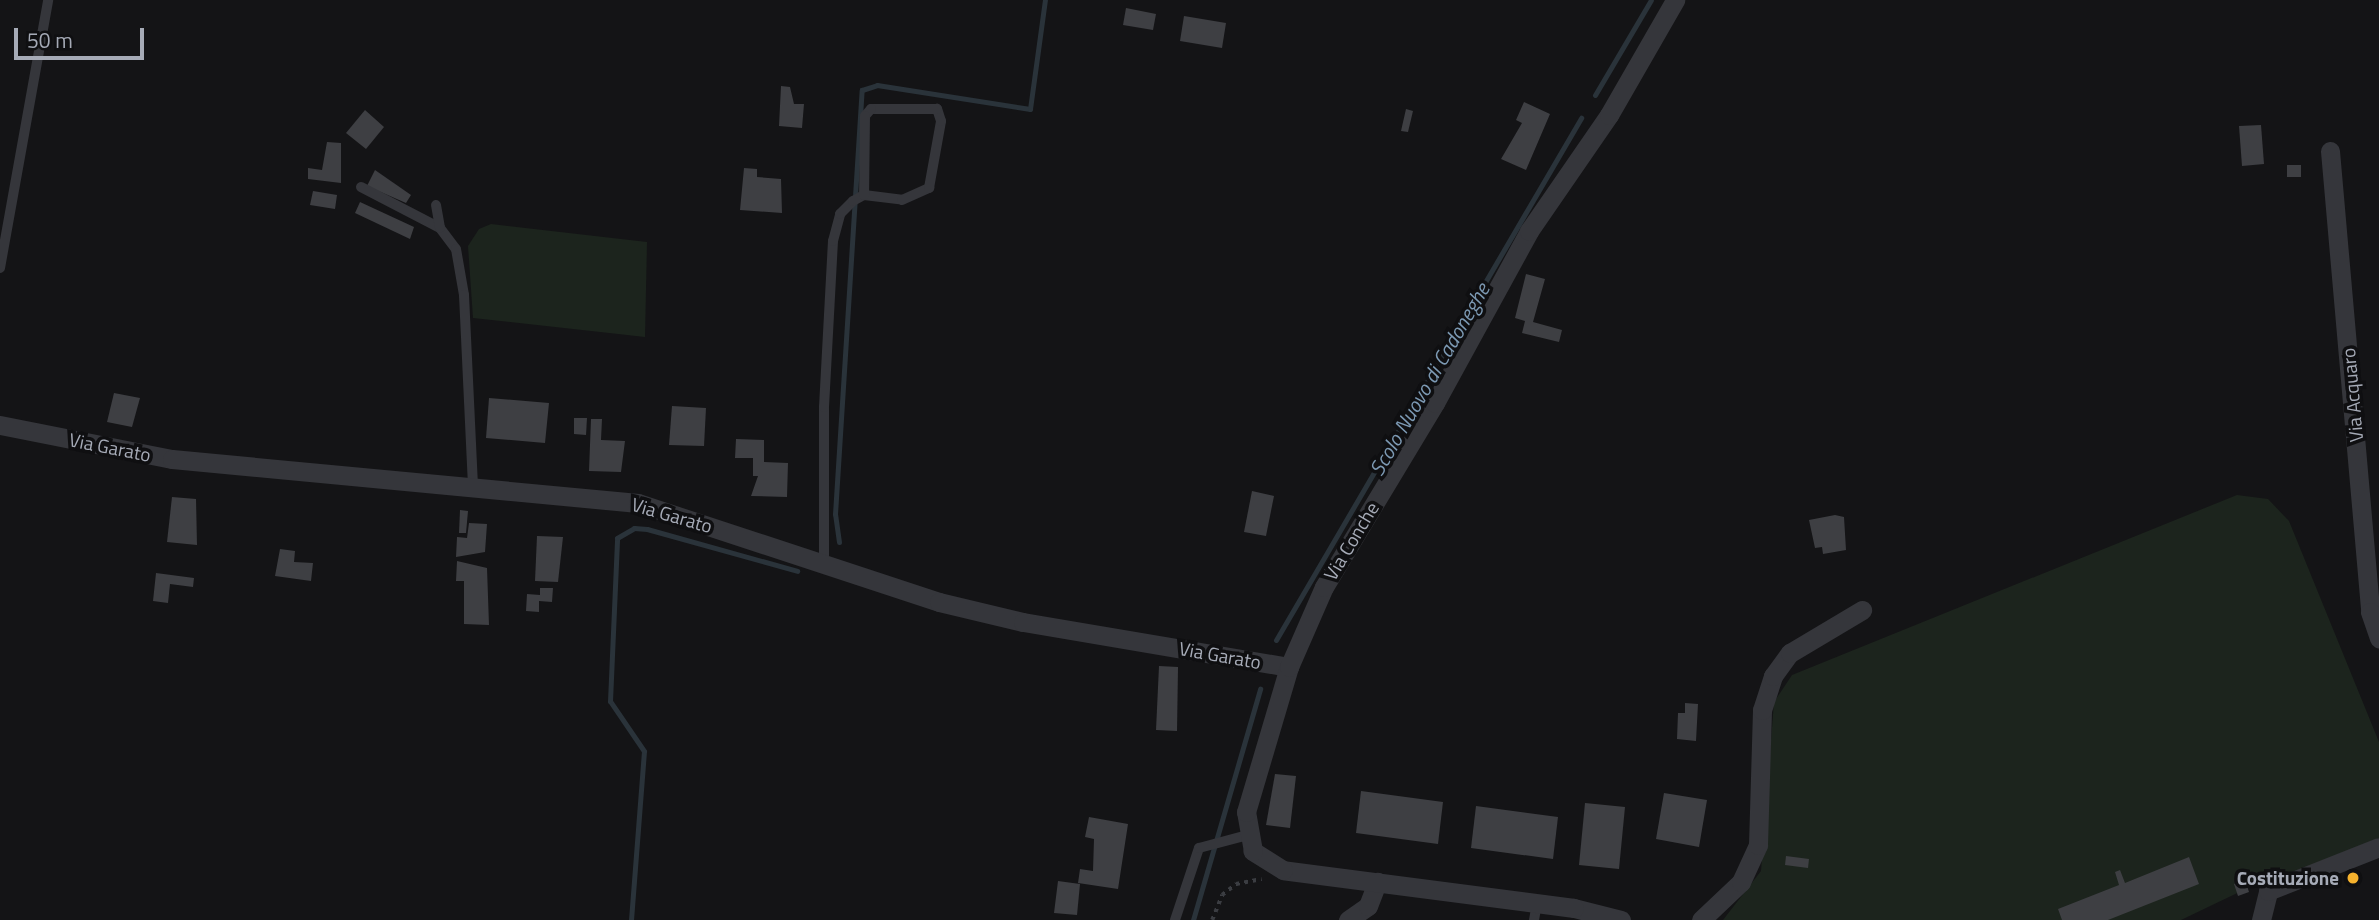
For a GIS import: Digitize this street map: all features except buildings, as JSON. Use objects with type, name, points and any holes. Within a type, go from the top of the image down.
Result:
[{"type":"street","name":"Via Conche","points":[[1248,835],[1249,792],[1289,667],[1324,587],[1435,403],[1529,231],[1609,115],[1675,0]]},
{"type":"street","name":"Via Acquaro","points":[[2330,151],[2370,612],[2379,638]]},
{"type":"street","name":"Via Garato","points":[[0,425],[172,459],[473,485],[638,503],[824,564],[1023,622],[1289,667]]},
{"type":"street","points":[[1701,920],[1741,883],[1758,845],[1762,710],[1773,676],[1790,653],[1863,610]]},
{"type":"street","points":[[1248,835],[1253,851],[1271,865],[1535,912],[1621,920]]},
{"type":"street","points":[[2262,920],[2268,891],[2379,847]]},
{"type":"street","points":[[1348,920],[1368,906],[1377,882]]},
{"type":"lane","points":[[0,268],[48,0]]},
{"type":"lane","points":[[824,564],[823,419],[833,241],[840,214],[864,195],[902,200],[929,188],[941,121],[937,108],[871,109],[865,116],[864,195]]},
{"type":"lane","points":[[361,187],[440,228]]},
{"type":"lane","points":[[436,205],[440,228],[462,268],[473,485]]},
{"type":"lane","points":[[1175,920],[1194,859],[1208,842],[1248,835]]},
{"type":"path","points":[[1212,920],[1222,895],[1236,884],[1271,879]]},
{"type":"shaded area","points":[[491,224],[647,242],[645,337],[473,318],[468,246],[479,229]]},
{"type":"shaded area","points":[[2237,495],[2268,499],[2289,521],[2379,742],[2379,838],[2285,876],[2277,874],[2181,920],[1723,920],[1761,871],[1774,702],[1792,675]]},
{"type":"waterway","points":[[839,542],[835,514],[862,90],[877,85],[1030,109],[1045,0]]},
{"type":"waterway","name":"Scolo Nuovo di Cadoneghe","points":[[1595,95],[1651,0]]},
{"type":"waterway","name":"Scolo Nuovo di Cadoneghe","points":[[1276,640],[1581,118]]},
{"type":"waterway","points":[[631,920],[644,751],[610,701],[617,538],[634,528],[647,529],[797,571]]},
{"type":"waterway","name":"Scolo Nuovo di Cadoneghe","points":[[1193,920],[1260,689]]},
{"type":"place","name":"Costituzione","points":[[2353,878]]}]
